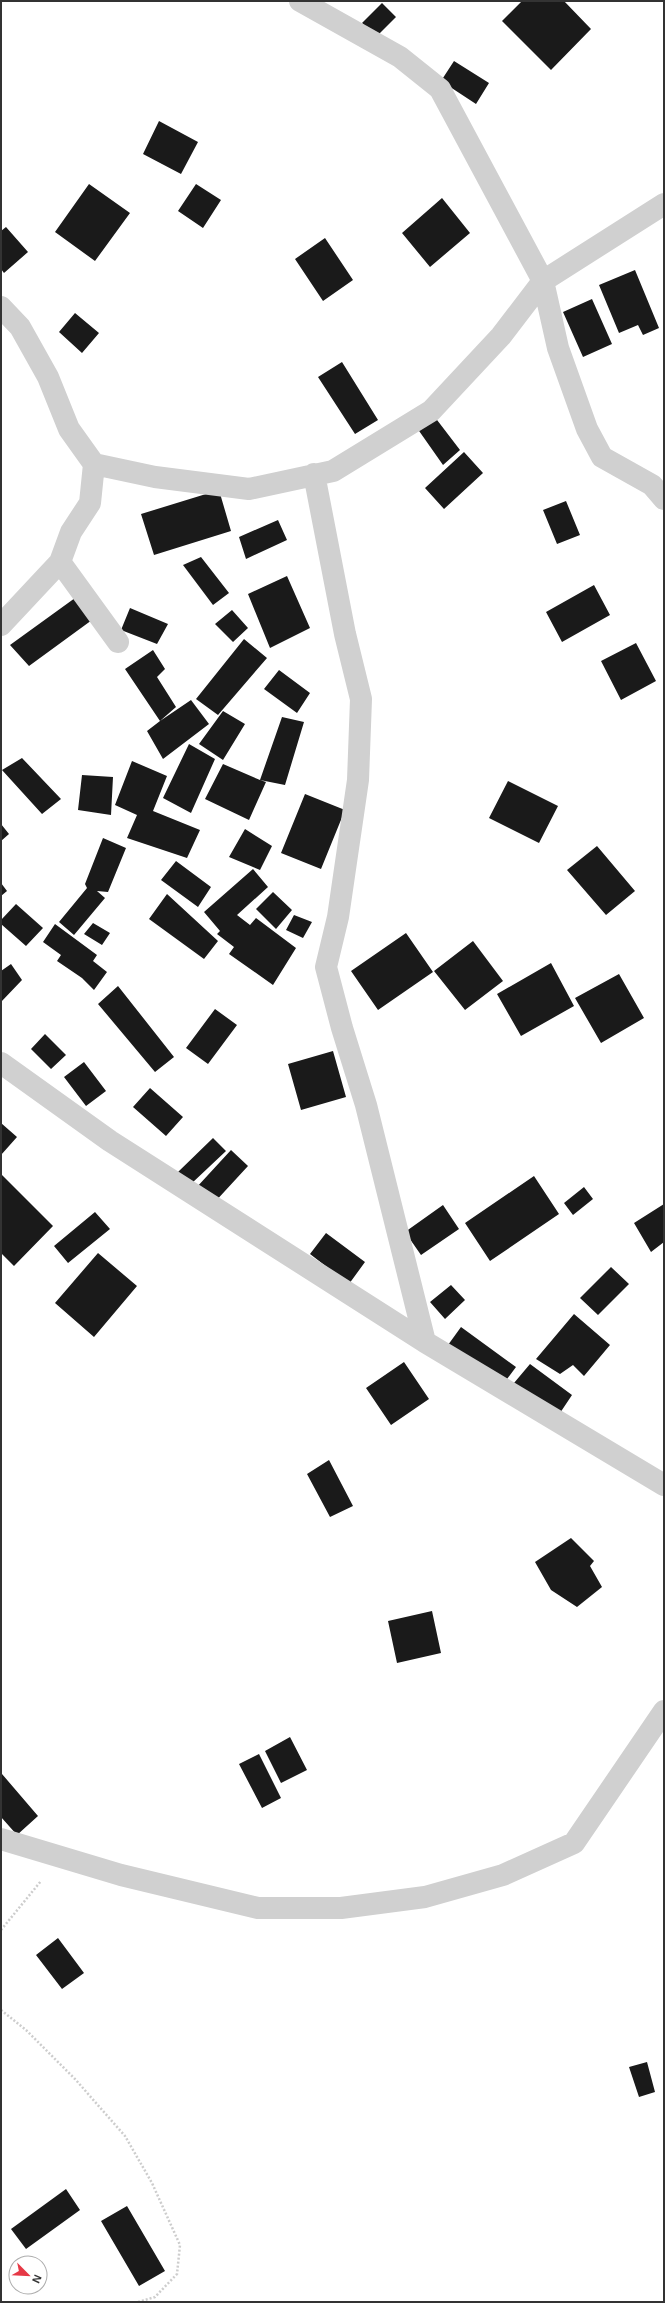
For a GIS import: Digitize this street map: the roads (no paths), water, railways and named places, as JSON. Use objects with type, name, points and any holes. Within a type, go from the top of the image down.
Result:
[{"type":"street","points":[[300,1],[400,57],[440,89],[543,281],[558,348],[587,429],[602,457],[652,485],[664,499]]},
{"type":"street","points":[[94,464],[155,477],[249,489],[333,471],[431,411],[501,336],[543,281],[664,204]]},
{"type":"street","points":[[1,307],[20,327],[48,377],[69,429],[94,464],[90,502],[71,532],[60,562],[1,625]]},
{"type":"street","points":[[314,474],[346,634],[362,699],[358,780],[338,917],[326,967],[342,1028],[366,1105],[425,1342]]},
{"type":"street","points":[[60,562],[118,642]]},
{"type":"street","points":[[1,1063],[110,1141],[425,1342],[664,1485]]},
{"type":"street","points":[[1,1839],[62,1856],[122,1876],[258,1908],[341,1908],[425,1897],[503,1875],[574,1843],[664,1711]]}]
